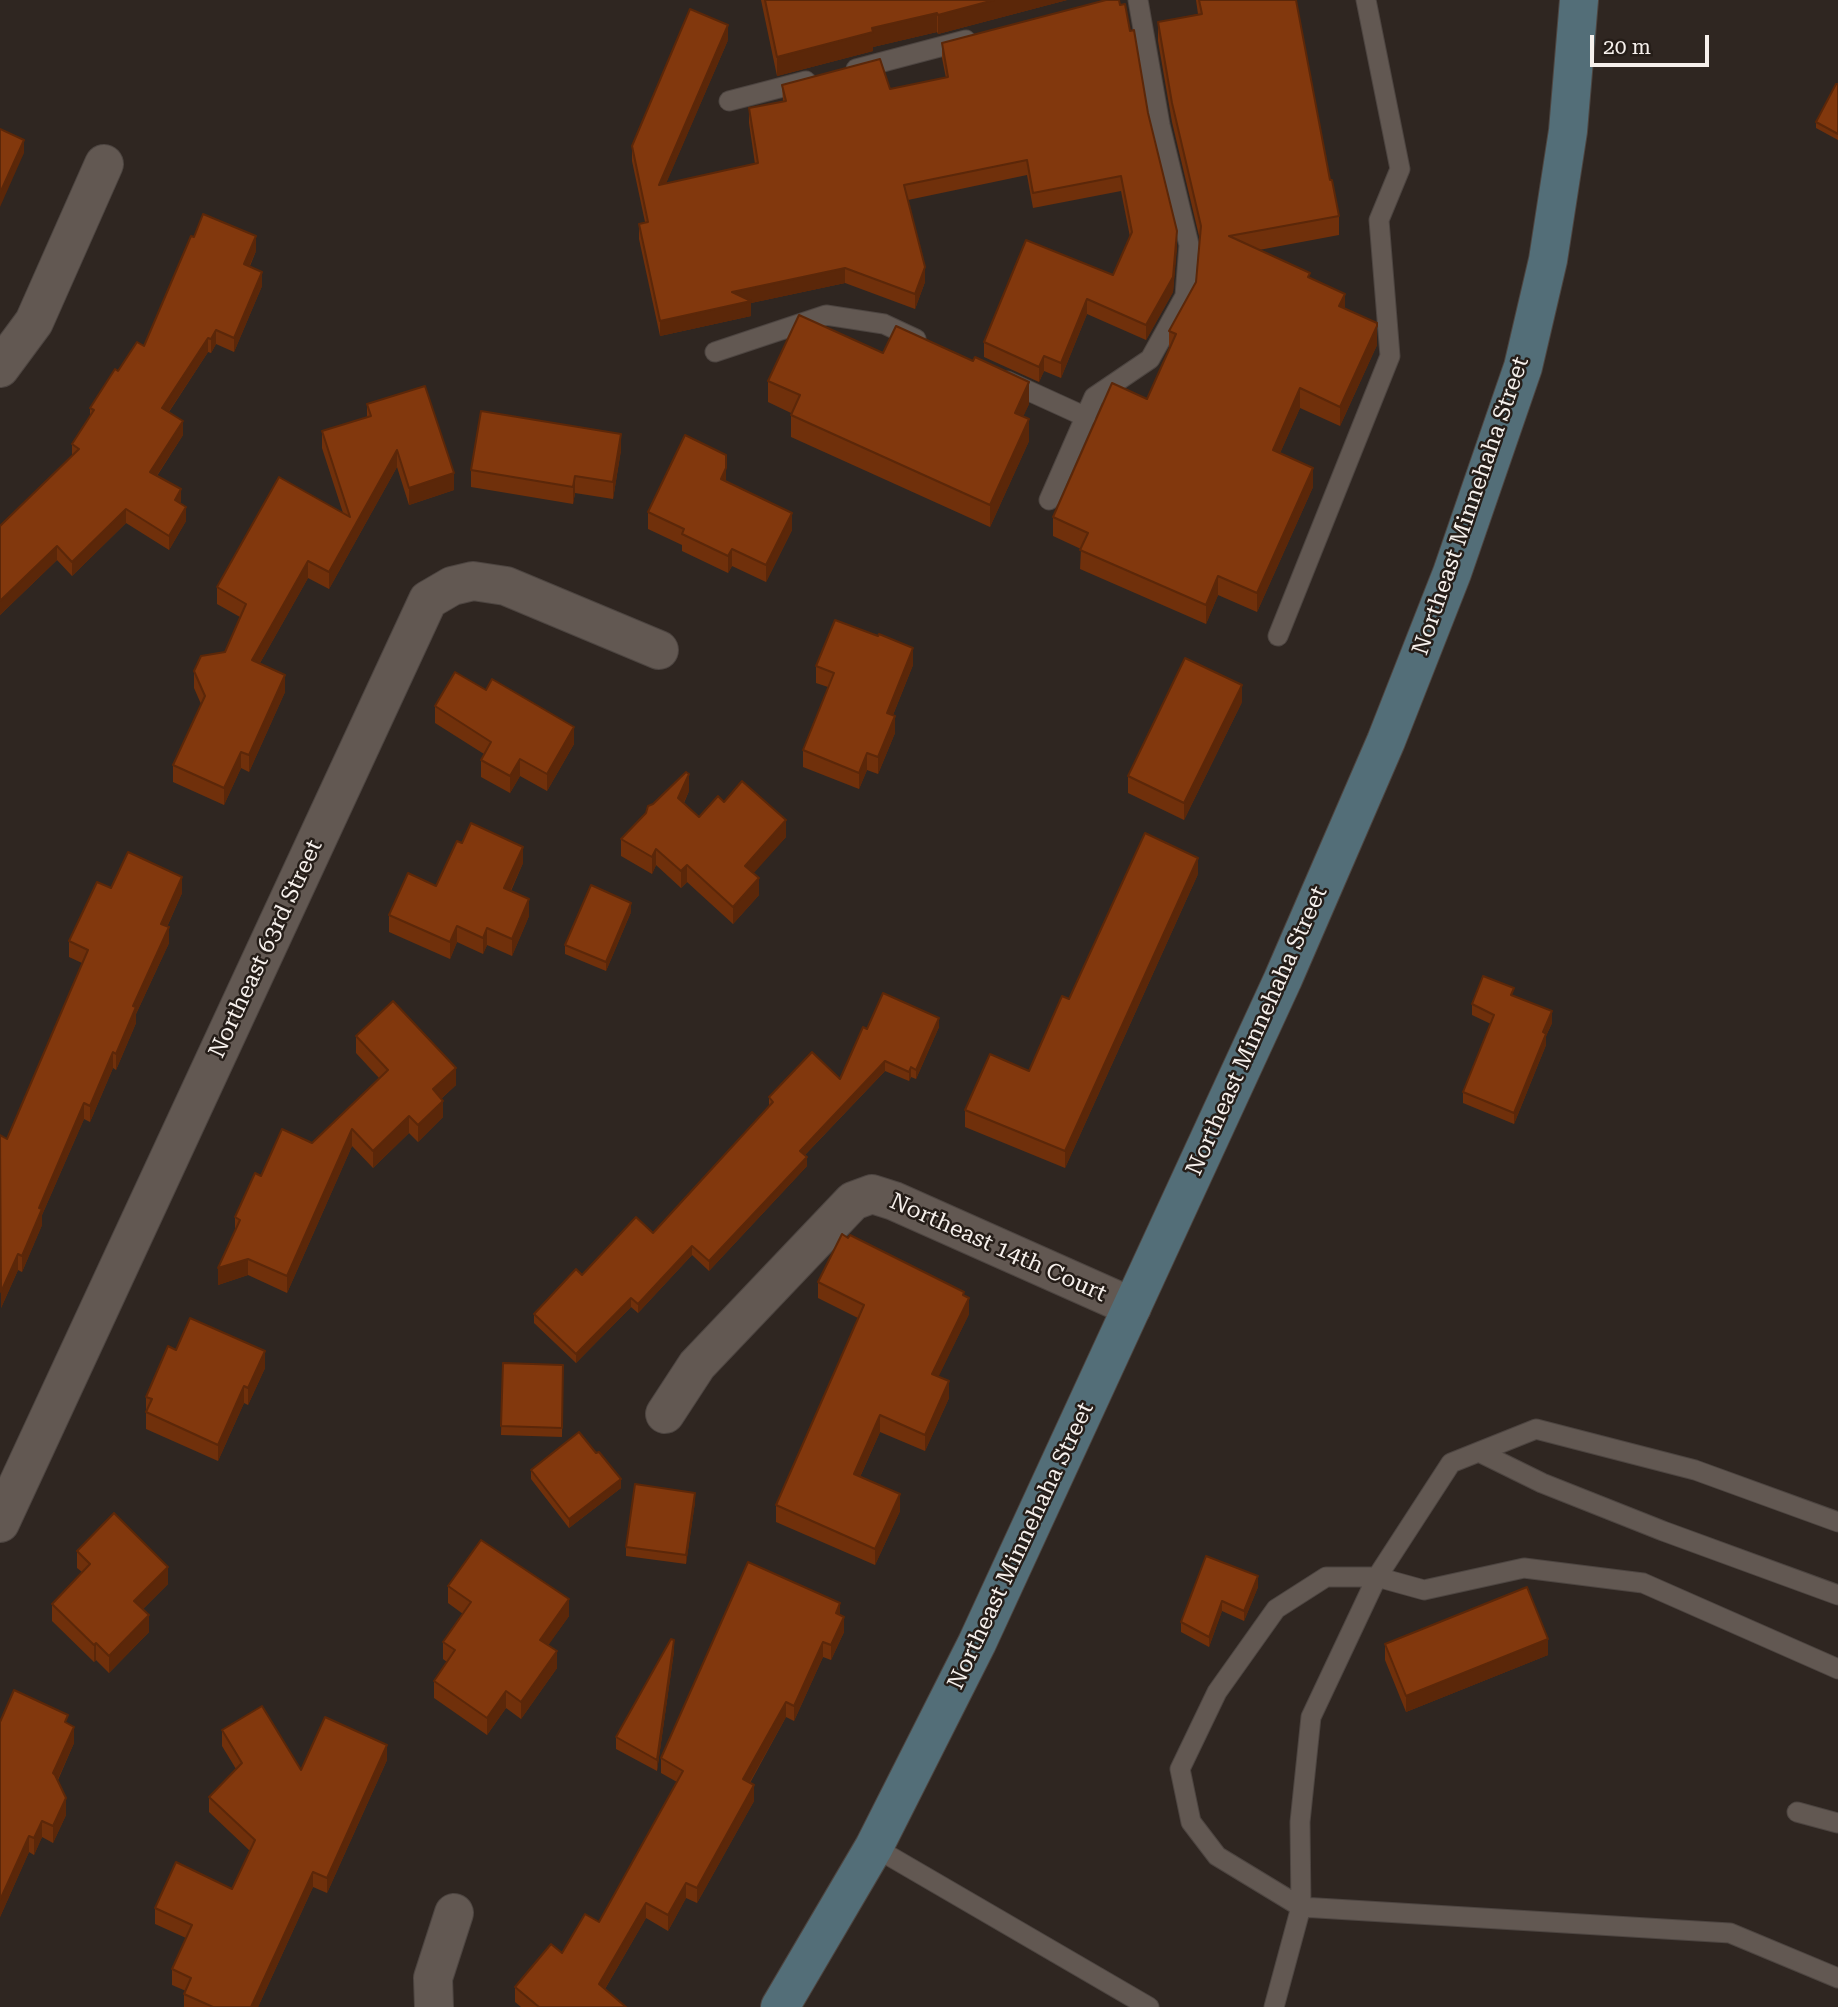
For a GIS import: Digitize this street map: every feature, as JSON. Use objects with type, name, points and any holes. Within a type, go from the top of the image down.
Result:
[{"type":"main road","name":"Northeast Minnehaha Street","points":[[780,2007],[874,1847],[977,1643],[1283,979],[1386,741],[1452,573],[1522,367],[1548,260],[1568,131],[1579,0]]},
{"type":"street","points":[[0,368],[34,322],[104,164]]},
{"type":"street","name":"Northeast 63rd Street","points":[[0,1523],[428,600],[452,586],[473,580],[506,586],[659,650]]},
{"type":"street","name":"Northeast 14th Court","points":[[665,1413],[697,1365],[853,1201],[872,1194],[894,1201],[1132,1307]]},
{"type":"street","points":[[434,2007],[433,1978],[454,1913]]},
{"type":"lane","points":[[1049,500],[1094,397],[1150,359],[1185,296],[1189,245],[1160,125],[1138,0]]},
{"type":"lane","points":[[1278,636],[1390,356],[1379,220],[1400,169],[1366,0]]},
{"type":"lane","points":[[729,101],[982,36]]},
{"type":"lane","points":[[715,352],[826,315],[884,324],[934,347]]},
{"type":"lane","points":[[985,371],[1086,417]]},
{"type":"lane","points":[[1274,2007],[1301,1907],[1300,1822],[1311,1717],[1377,1577],[1451,1463],[1536,1429],[1695,1470],[1838,1522]]},
{"type":"lane","points":[[1479,1452],[1554,1488],[1838,1595]]},
{"type":"lane","points":[[1838,1670],[1643,1583],[1524,1568],[1424,1590],[1377,1577],[1326,1577],[1276,1609],[1217,1692],[1180,1769],[1191,1822],[1217,1856],[1301,1907],[1730,1933],[1838,1978]]},
{"type":"lane","points":[[1797,1812],[1838,1823]]},
{"type":"lane","points":[[874,1847],[1149,2007]]},
{"type":"building","points":[[765,0],[994,0],[872,28],[873,32],[777,57]]},
{"type":"building","points":[[1106,0],[1119,0],[1120,5],[1125,4],[1130,31],[1134,30],[1148,113],[1177,231],[1173,277],[1146,325],[1087,299],[1061,363],[1044,356],[1039,367],[984,342],[1026,240],[1113,275],[1132,232],[1121,176],[1033,193],[1027,160],[904,185],[925,267],[915,294],[845,268],[732,292],[751,301],[660,321],[639,224],[648,222],[632,146],[690,9],[728,25],[659,185],[758,163],[749,108],[786,101],[782,85],[880,59],[890,89],[948,77],[942,43]]},
{"type":"building","points":[[1199,0],[1296,0],[1339,216],[1229,236],[1310,273],[1308,277],[1345,294],[1339,306],[1377,323],[1340,407],[1300,388],[1273,450],[1313,468],[1257,593],[1218,576],[1206,605],[1080,550],[1088,533],[1053,517],[1112,383],[1147,399],[1176,334],[1169,331],[1196,282],[1201,226],[1172,103],[1158,22],[1202,14]]},
{"type":"building","points":[[1838,84],[1838,134],[1816,122]]},
{"type":"building","points":[[0,129],[24,140],[0,193]]},
{"type":"building","points":[[203,214],[256,236],[244,264],[262,272],[234,338],[216,330],[162,408],[183,421],[150,472],[181,489],[175,500],[186,507],[169,536],[126,509],[72,562],[57,546],[0,601],[0,526],[79,449],[72,444],[94,410],[90,408],[115,369],[118,371],[137,342],[144,346]]},
{"type":"building","points":[[799,315],[883,353],[896,326],[973,361],[975,357],[1029,382],[1015,413],[1029,419],[990,505],[791,415],[800,395],[768,381]]},
{"type":"building","points":[[425,386],[454,473],[409,488],[397,450],[329,572],[308,561],[252,660],[285,675],[249,755],[241,752],[224,788],[173,765],[205,696],[194,671],[201,656],[225,652],[246,604],[217,587],[279,477],[350,517],[322,431],[371,416],[367,404]]},
{"type":"building","points":[[481,411],[621,434],[613,482],[575,476],[573,487],[471,470]]},
{"type":"building","points":[[685,435],[726,455],[726,468],[721,479],[792,513],[766,565],[732,549],[728,556],[682,534],[684,529],[648,512]]},
{"type":"building","points":[[835,620],[913,648],[887,713],[895,716],[878,757],[867,753],[859,773],[803,750],[834,673],[816,666]]},
{"type":"building","points":[[1185,658],[1242,685],[1184,803],[1128,776]]},
{"type":"building","points":[[455,672],[486,690],[492,679],[574,727],[547,774],[520,759],[510,776],[481,760],[491,742],[435,706]]},
{"type":"building","points":[[686,772],[689,774],[678,798],[699,817],[718,796],[724,802],[742,781],[786,820],[745,866],[759,878],[733,907],[687,865],[681,871],[656,849],[652,857],[621,839],[646,813],[648,806]]},
{"type":"building","points":[[471,823],[523,847],[504,888],[529,899],[512,939],[487,928],[483,938],[457,926],[450,942],[389,915],[408,873],[436,886],[457,841],[462,843]]},
{"type":"building","points":[[1145,833],[1198,858],[1065,1151],[965,1110],[990,1054],[1029,1071],[1062,996],[1069,999]]},
{"type":"building","points":[[128,852],[182,877],[161,924],[169,927],[133,1006],[136,1007],[116,1054],[113,1052],[90,1106],[84,1103],[39,1208],[42,1209],[22,1256],[18,1254],[1,1292],[0,1135],[7,1139],[88,950],[69,941],[97,882],[111,888]]},
{"type":"building","points":[[591,885],[631,903],[606,962],[565,945]]},
{"type":"building","points":[[1483,976],[1514,988],[1511,995],[1552,1011],[1543,1032],[1546,1034],[1514,1113],[1463,1092],[1494,1015],[1472,1004]]},
{"type":"building","points":[[883,993],[939,1018],[916,1070],[911,1067],[909,1072],[885,1061],[800,1151],[807,1157],[709,1261],[692,1246],[638,1304],[631,1298],[576,1354],[534,1314],[576,1269],[582,1275],[636,1217],[653,1233],[773,1102],[769,1097],[812,1052],[840,1079],[863,1027],[867,1029]]},
{"type":"building","points":[[393,1001],[456,1068],[433,1089],[443,1101],[418,1125],[409,1116],[373,1151],[352,1129],[287,1276],[248,1259],[218,1268],[240,1220],[235,1217],[255,1173],[261,1176],[282,1129],[312,1143],[388,1070],[356,1036]]},
{"type":"building","points":[[842,1234],[848,1238],[850,1235],[964,1292],[963,1295],[969,1298],[932,1374],[949,1381],[925,1435],[880,1415],[854,1474],[900,1494],[875,1549],[776,1505],[864,1305],[818,1282]]},
{"type":"building","points":[[190,1318],[265,1351],[248,1388],[244,1386],[218,1445],[146,1412],[152,1399],[146,1397],[168,1346],[176,1350]]},
{"type":"building","points":[[503,1363],[563,1365],[562,1428],[501,1426]]},
{"type":"building","points":[[579,1432],[621,1479],[569,1519],[531,1470]]},
{"type":"building","points":[[635,1484],[695,1493],[686,1555],[626,1547]]},
{"type":"building","points":[[114,1513],[168,1567],[134,1601],[149,1615],[109,1656],[52,1604],[90,1564],[77,1551]]},
{"type":"building","points":[[481,1540],[569,1599],[540,1640],[557,1651],[521,1702],[506,1691],[487,1718],[434,1681],[455,1650],[443,1642],[471,1602],[448,1586]]},
{"type":"building","points":[[1206,1556],[1258,1576],[1244,1611],[1222,1601],[1209,1637],[1181,1622]]},
{"type":"building","points":[[748,1562],[840,1603],[836,1613],[844,1617],[831,1645],[823,1642],[794,1706],[786,1702],[743,1779],[754,1785],[697,1888],[686,1883],[668,1915],[646,1903],[599,1984],[626,2007],[539,2007],[515,1987],[551,1944],[562,1953],[585,1914],[599,1922],[683,1771],[661,1758]]},
{"type":"building","points":[[1527,1587],[1548,1639],[1406,1696],[1385,1644]]},
{"type":"building","points":[[671,1639],[674,1640],[657,1760],[616,1737]]},
{"type":"building","points":[[14,1690],[68,1715],[65,1722],[74,1727],[53,1773],[66,1798],[53,1826],[42,1821],[34,1838],[29,1836],[0,1900],[0,1722]]},
{"type":"building","points":[[262,1706],[301,1770],[325,1717],[387,1745],[327,1878],[313,1872],[251,2007],[213,2007],[184,1994],[191,1978],[172,1969],[192,1925],[155,1908],[176,1862],[232,1889],[255,1840],[209,1797],[242,1763],[222,1730]]}]
